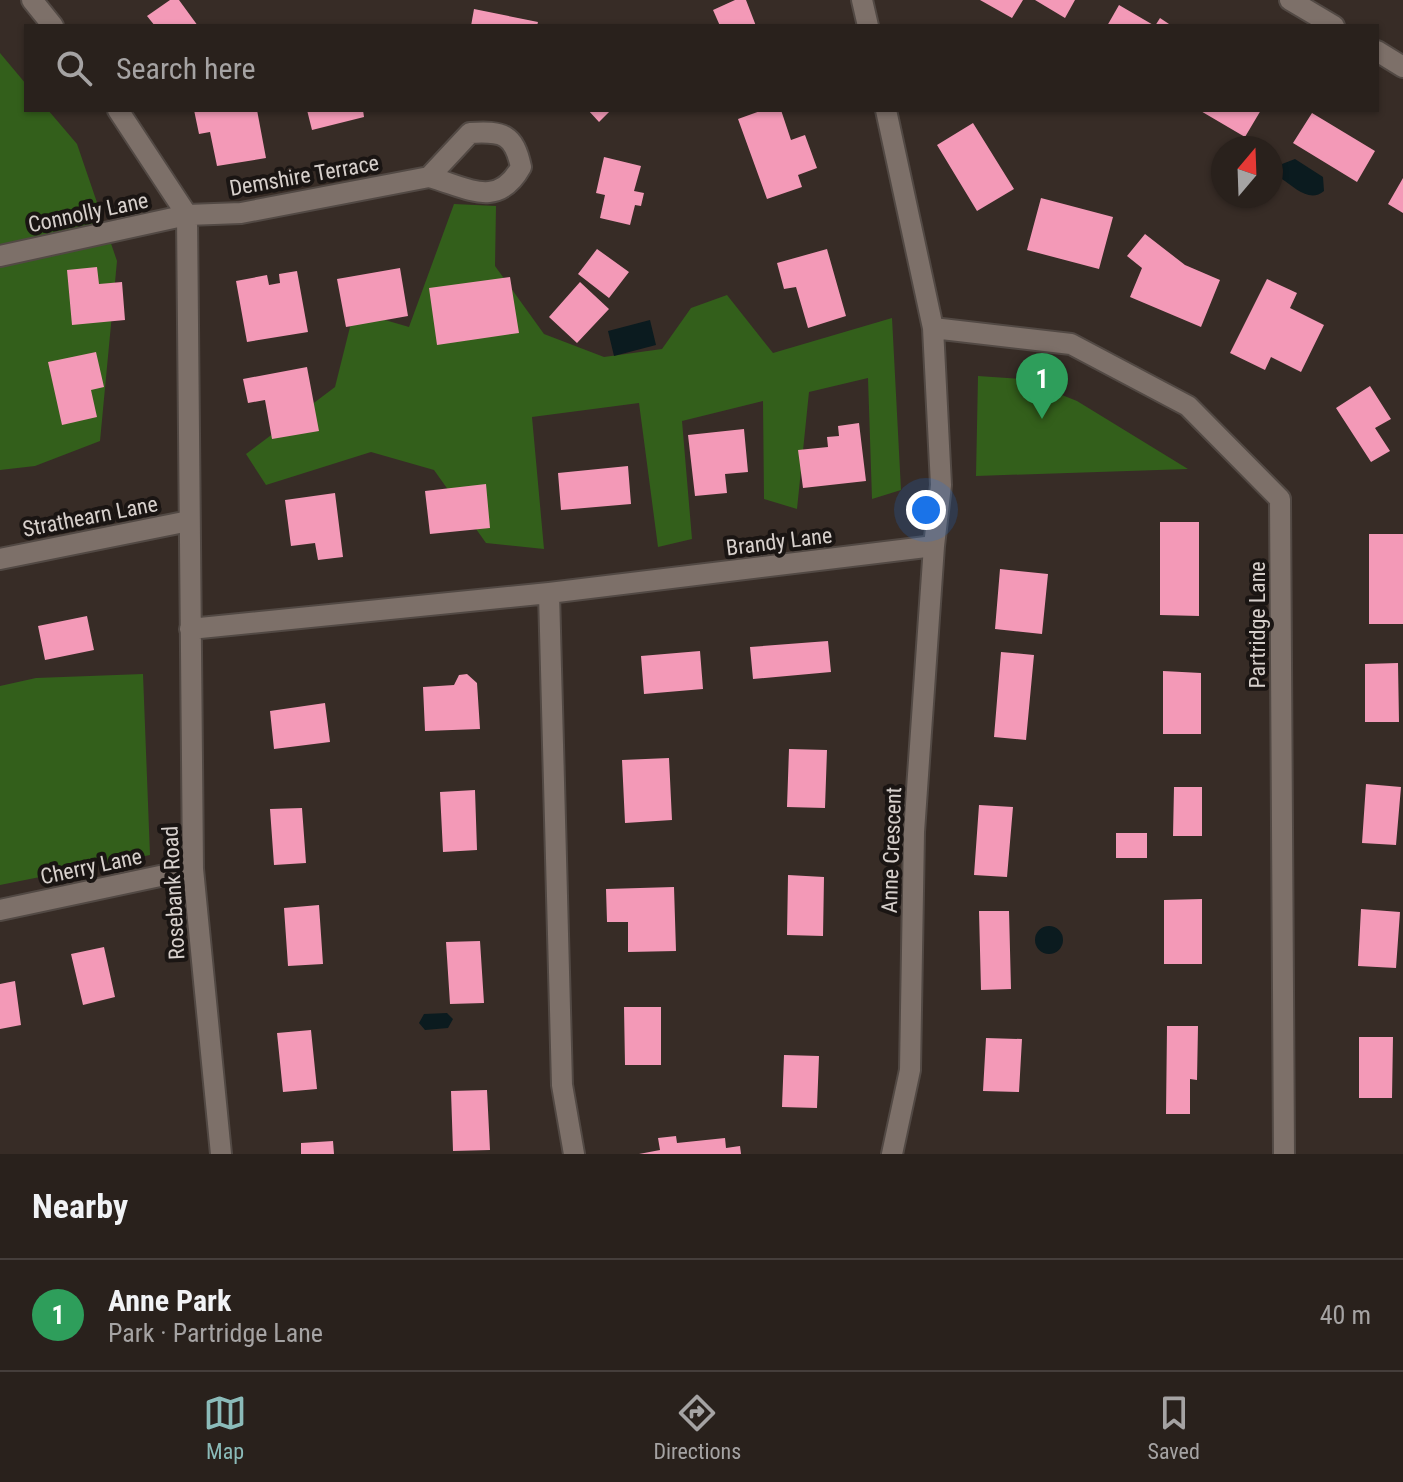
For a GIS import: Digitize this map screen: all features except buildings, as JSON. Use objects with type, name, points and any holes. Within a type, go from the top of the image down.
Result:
[{"type":"street","points":[[32,0],[51,24]]},
{"type":"street","points":[[862,0],[868,24]]},
{"type":"street","points":[[1290,0],[1331,24]]},
{"type":"street","points":[[1379,52],[1403,67]]},
{"type":"street","points":[[119,112],[187,215]]},
{"type":"street","points":[[886,112],[933,328],[941,485],[934,546]]},
{"type":"street","name":"Demshire Terrace","points":[[187,215],[241,213],[429,177]]},
{"type":"street","name":"Connolly Lane","points":[[0,256],[187,215]]},
{"type":"street","name":"Rosebank Road","points":[[187,215],[193,869],[221,1154]]},
{"type":"street","name":"Partridge Lane","points":[[933,328],[1071,344],[1188,406],[1280,499],[1284,1154]]},
{"type":"street","name":"Strathearn Lane","points":[[0,559],[189,521]]},
{"type":"street","name":"Brandy Lane","points":[[190,629],[549,593],[934,546]]},
{"type":"street","name":"Anne Crescent","points":[[892,1154],[910,1070],[914,832],[934,546]]},
{"type":"street","points":[[549,593],[562,1085],[574,1154]]},
{"type":"street","name":"Cherry Lane","points":[[0,910],[193,869]]},
{"type":"green space","points":[[0,53],[24,82],[24,112],[50,112],[77,144],[117,261],[100,441],[35,466],[0,470]]},
{"type":"green space","points":[[454,204],[496,206],[495,266],[544,334],[604,357],[662,349],[691,308],[727,295],[773,353],[892,318],[901,490],[872,499],[868,378],[809,392],[797,509],[764,499],[763,401],[682,421],[692,539],[658,547],[639,403],[532,417],[544,549],[486,543],[434,470],[371,452],[266,485],[246,454],[335,387],[354,311],[409,327]]},
{"type":"green space","points":[[978,376],[1022,379],[1077,401],[1188,469],[976,476]]},
{"type":"green space","points":[[143,674],[150,855],[0,885],[0,686],[36,678]]},
{"type":"shaded area","points":[[1295,159],[1323,177],[1324,191],[1308,195],[1297,190],[1283,180],[1283,164]]},
{"type":"shaded area","points":[[650,320],[656,345],[614,356],[608,331]]},
{"type":"shaded area","points":[[1049,926],[1059,930],[1063,940],[1059,950],[1049,954],[1039,950],[1035,940],[1039,930]]},
{"type":"shaded area","points":[[447,1013],[453,1019],[448,1028],[425,1030],[419,1023],[424,1014]]},
{"type":"place","name":"Anne Park","points":[[1042,419]]}]
